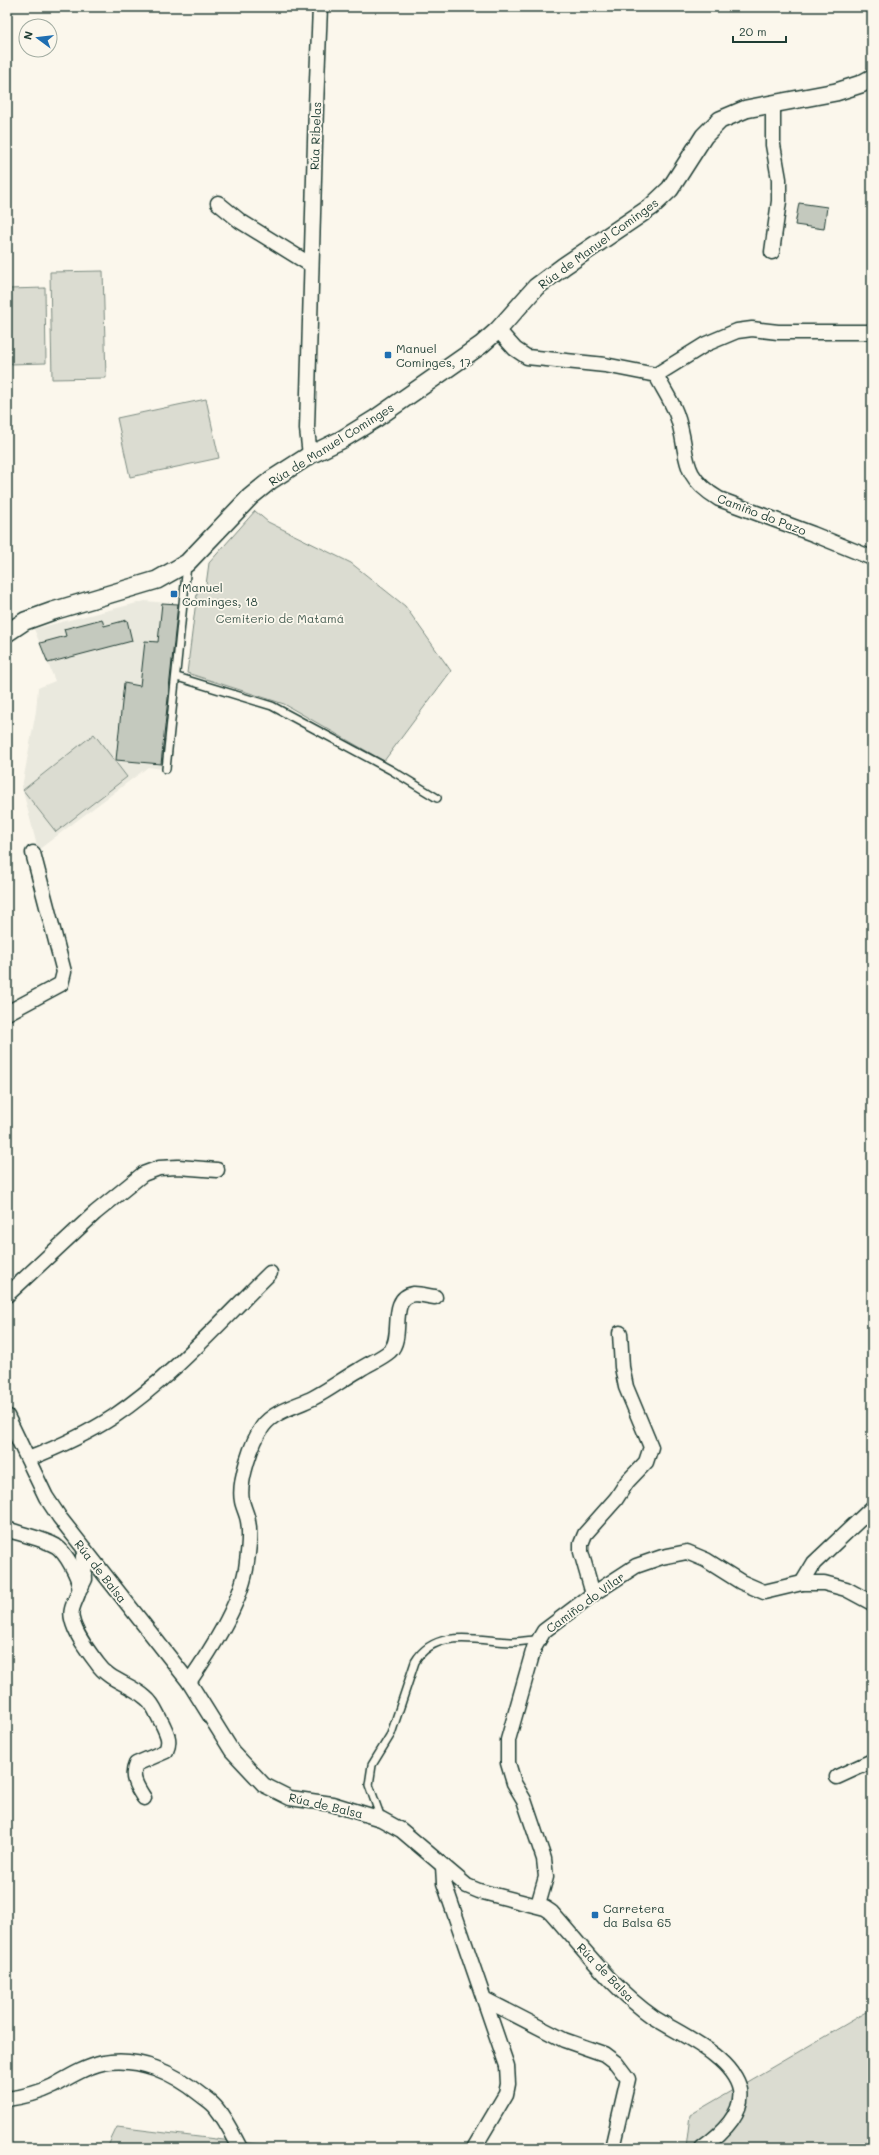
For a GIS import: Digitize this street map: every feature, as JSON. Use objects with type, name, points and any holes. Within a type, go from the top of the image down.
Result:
[{"type":"street","name":"Rúa Ribelas","points":[[310,454],[307,429],[320,7]]},
{"type":"street","name":"Rúa de Manuel Cominges","points":[[7,633],[25,621],[53,611],[157,580],[187,563],[250,497],[271,480],[310,454],[341,440],[375,419],[481,345],[498,330],[536,287],[564,266],[651,207],[670,189],[704,136],[720,120],[746,109],[836,92],[861,84],[872,78]]},
{"type":"street","points":[[772,252],[779,201],[779,179],[773,145],[773,103]]},
{"type":"street","points":[[218,203],[240,221],[311,265]]},
{"type":"street","points":[[498,330],[515,349],[527,357],[605,365],[656,375],[706,344],[737,331],[752,329],[778,332],[872,332]]},
{"type":"street","name":"Camiño do Pazo","points":[[656,375],[676,412],[687,462],[693,477],[705,490],[719,499],[872,558]]},
{"type":"street","points":[[7,1013],[61,984],[64,972],[33,853]]},
{"type":"street","points":[[7,1295],[95,1213],[143,1174],[159,1168],[178,1167],[217,1170]]},
{"type":"street","points":[[28,1459],[92,1429],[131,1404],[176,1365],[270,1273]]},
{"type":"street","points":[[189,1682],[201,1665],[235,1603],[241,1588],[246,1569],[249,1533],[248,1520],[242,1501],[241,1490],[243,1479],[258,1433],[264,1424],[274,1416],[329,1390],[391,1350],[398,1335],[398,1311],[401,1302],[407,1297],[414,1294],[435,1297]]},
{"type":"street","points":[[593,1594],[581,1552],[581,1544],[585,1534],[616,1499],[627,1482],[646,1462],[651,1447],[626,1386],[622,1367],[620,1332]]},
{"type":"street","name":"Rúa de Balsa","points":[[7,1416],[46,1497],[87,1553],[189,1682],[232,1751],[264,1785],[290,1798],[332,1804],[381,1819],[401,1830],[457,1879],[479,1891],[538,1905],[551,1912],[609,1978],[629,1997],[652,2016],[723,2062],[733,2074],[740,2089],[738,2109],[727,2125],[713,2140],[702,2148]]},
{"type":"street","points":[[802,1583],[814,1563],[872,1508]]},
{"type":"street","points":[[7,1529],[54,1545],[60,1549],[78,1579],[80,1589]]},
{"type":"street","name":"Camiño do Vilar","points":[[538,1905],[546,1877],[544,1859],[524,1800],[514,1783],[508,1763],[508,1740],[534,1648],[544,1631],[593,1594],[636,1566],[662,1557],[687,1552],[706,1560],[741,1582],[764,1592],[802,1583],[824,1583],[846,1589],[872,1603]]},
{"type":"street","points":[[87,1553],[83,1557],[85,1579],[72,1610],[71,1618],[76,1630],[98,1664],[106,1673],[147,1698],[153,1705],[169,1737],[166,1751],[136,1764],[133,1770],[137,1787],[144,1798]]},
{"type":"street","points":[[837,1777],[872,1761]]},
{"type":"street","points":[[443,1866],[444,1883],[505,2059],[508,2084],[500,2106],[474,2148]]},
{"type":"street","points":[[484,1999],[564,2040],[604,2054],[616,2063],[628,2079],[612,2148]]},
{"type":"street","points":[[7,2099],[23,2096],[52,2086],[70,2075],[104,2063],[133,2063],[160,2069],[183,2082],[217,2108],[240,2148]]},
{"type":"lane","points":[[166,769],[177,677],[187,563]]},
{"type":"lane","points":[[177,677],[272,706],[391,770],[437,798]]},
{"type":"lane","points":[[381,1819],[369,1785],[372,1765],[391,1734],[419,1654],[440,1642],[457,1638],[472,1637],[510,1642],[539,1640]]},
{"type":"shaded area","points":[[145,601],[179,604],[163,769],[148,767],[38,850],[22,787],[36,711],[38,688],[55,681],[34,629]]},
{"type":"green space","points":[[103,271],[106,378],[52,379],[50,272]]},
{"type":"green space","points":[[45,288],[46,363],[10,364],[8,289]]},
{"type":"green space","points":[[206,399],[219,458],[130,477],[117,418]]},
{"type":"green space","name":"Cemiterio de Matamá","points":[[255,511],[268,522],[351,563],[405,606],[451,671],[384,761],[284,704],[187,673],[197,593],[206,585],[209,563]]},
{"type":"green space","points":[[94,734],[127,777],[56,832],[23,790]]},
{"type":"green space","points":[[872,2009],[872,2148],[686,2148],[690,2115]]},
{"type":"green space","points":[[117,2127],[289,2148],[107,2148]]},
{"type":"building","points":[[799,203],[827,207],[824,229],[795,225]]},
{"type":"building","points":[[162,603],[178,604],[161,764],[116,760],[124,683],[140,686],[145,641],[158,642]]},
{"type":"building","points":[[102,619],[104,626],[127,620],[132,641],[48,663],[40,643],[66,636],[64,629]]},
{"type":"place","name":"Manuel Cominges, 17","points":[[388,355]]},
{"type":"place","name":"Manuel Cominges, 18","points":[[174,594]]},
{"type":"place","name":"Carretera da Balsa 65","points":[[595,1915]]}]
